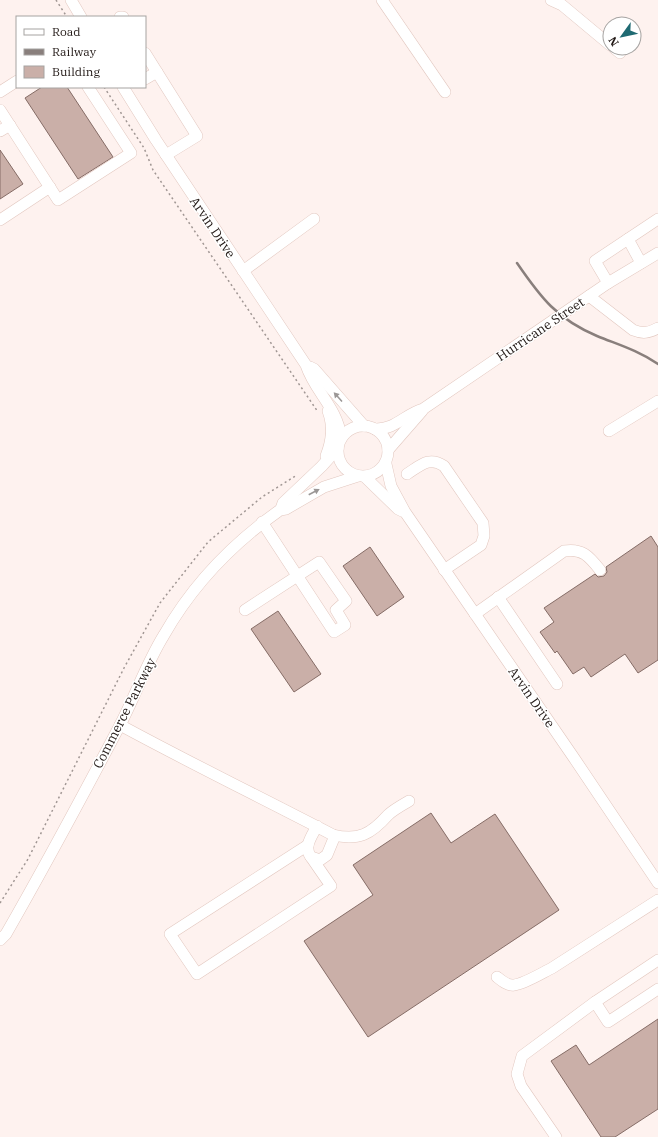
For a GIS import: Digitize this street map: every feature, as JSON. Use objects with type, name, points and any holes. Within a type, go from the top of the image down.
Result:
[{"type":"street","points":[[71,0],[80,16]]},
{"type":"street","points":[[382,0],[445,92]]},
{"type":"street","points":[[551,0],[562,5],[602,38]]},
{"type":"street","points":[[146,55],[197,136],[166,156]]},
{"type":"street","points":[[146,78],[156,72]]},
{"type":"street","points":[[0,92],[16,82]]},
{"type":"street","points":[[0,110],[58,200],[131,153],[89,88]]},
{"type":"street","name":"Arvin Drive","points":[[127,88],[166,156],[306,365],[308,373],[336,415],[341,437],[338,448],[340,462],[344,467],[361,476],[398,509],[404,512]]},
{"type":"street","points":[[0,131],[10,125]]},
{"type":"street","points":[[0,220],[50,187]]},
{"type":"street","points":[[608,283],[595,261],[658,219]]},
{"type":"street","points":[[242,271],[314,220]]},
{"type":"street","points":[[628,239],[642,263]]},
{"type":"street","name":"Hurricane Street","points":[[370,427],[390,427],[417,410],[423,409],[608,283],[658,253]]},
{"type":"street","points":[[589,296],[633,330],[648,332],[658,328]]},
{"type":"street","name":"Arvin Drive","points":[[306,365],[314,369],[370,427],[384,438],[388,450],[386,464],[391,486],[404,512],[658,883]]},
{"type":"street","points":[[321,392],[329,415],[332,435],[331,445],[322,466]]},
{"type":"street","points":[[609,431],[658,401]]},
{"type":"street","name":"Hurricane Street","points":[[388,450],[421,415],[423,409]]},
{"type":"street","points":[[341,437],[352,429],[370,427]]},
{"type":"street","name":"Commerce Parkway","points":[[280,510],[283,504],[338,448]]},
{"type":"street","points":[[407,474],[427,461],[437,461],[444,466],[482,523],[484,536],[481,545],[444,570]]},
{"type":"street","points":[[361,476],[377,473],[386,464]]},
{"type":"street","name":"Commerce Parkway","points":[[0,940],[6,934],[38,877],[120,725],[163,636],[193,589],[235,544],[262,522],[280,510],[324,487],[361,476]]},
{"type":"street","points":[[245,610],[297,574],[319,562],[346,601],[336,610],[345,625],[334,632],[297,574],[262,522]]},
{"type":"street","points":[[475,614],[564,550],[574,549],[584,553],[600,570]]},
{"type":"street","points":[[498,597],[557,684]]},
{"type":"street","points":[[120,725],[333,835],[348,838],[358,837],[367,833],[384,822],[388,815],[409,801]]},
{"type":"street","points":[[308,845],[170,934],[197,974],[331,886],[308,853],[308,845],[317,826]]},
{"type":"street","points":[[311,857],[320,860],[327,856],[334,838],[333,835]]},
{"type":"street","points":[[497,977],[506,984],[514,985],[534,977],[552,968],[658,900]]},
{"type":"street","points":[[556,1137],[521,1086],[517,1074],[522,1056],[595,1002],[658,960]]},
{"type":"street","points":[[595,1002],[608,1022],[658,989]]},
{"type":"path","points":[[56,0],[65,16]]},
{"type":"path","points":[[105,88],[144,148],[153,170],[319,413]]},
{"type":"path","points":[[0,903],[28,859],[124,668],[160,603],[208,542],[262,497],[298,474]]},
{"type":"building","points":[[40,88],[68,88],[113,157],[78,179],[25,98]]},
{"type":"building","points":[[0,150],[23,184],[0,199]]},
{"type":"building","points":[[651,536],[658,547],[658,660],[638,673],[625,654],[591,677],[584,667],[573,674],[557,651],[555,653],[540,632],[554,622],[544,608],[595,574],[598,577],[604,576],[607,572],[606,567]]},
{"type":"building","points":[[370,547],[404,597],[377,616],[343,566]]},
{"type":"building","points":[[278,611],[321,674],[294,692],[251,629]]},
{"type":"building","points":[[431,813],[451,843],[495,814],[559,910],[368,1037],[304,941],[373,895],[353,865]]},
{"type":"building","points":[[658,1019],[658,1109],[615,1137],[601,1137],[551,1061],[576,1045],[589,1065]]},
{"type":"railway","points":[[517,263],[542,297],[560,315],[583,329],[635,351],[658,364]]}]
